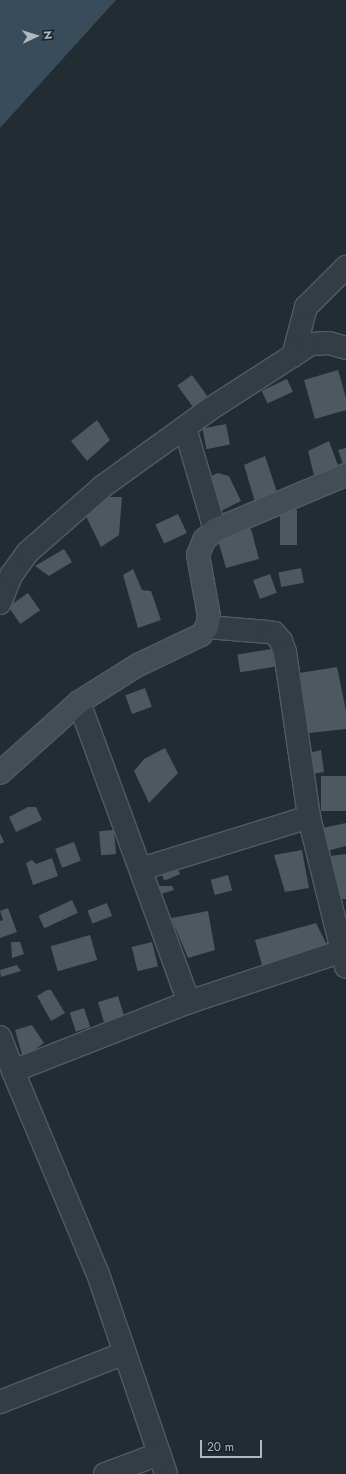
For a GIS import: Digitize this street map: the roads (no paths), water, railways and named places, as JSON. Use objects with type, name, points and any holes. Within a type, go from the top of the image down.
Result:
[{"type":"street","points":[[293,356],[306,307],[346,267]]},
{"type":"street","points":[[0,602],[12,574],[27,553],[102,487],[185,428],[311,344],[329,343],[346,348]]},
{"type":"street","points":[[185,428],[215,530]]},
{"type":"street","points":[[0,773],[79,702],[138,665],[201,635],[207,627],[209,616],[198,555],[204,540],[215,530],[346,476]]},
{"type":"street","points":[[12,1071],[189,1002],[344,959],[309,817],[285,652],[281,641],[274,633],[207,627]]},
{"type":"street","points":[[79,702],[189,1002]]},
{"type":"street","points":[[141,869],[309,817]]},
{"type":"street","points":[[0,1037],[12,1071],[98,1274],[162,1464],[105,1474]]},
{"type":"street","points":[[0,1402],[125,1353]]},
{"type":"water","points":[[0,0],[116,0],[0,128]]}]
